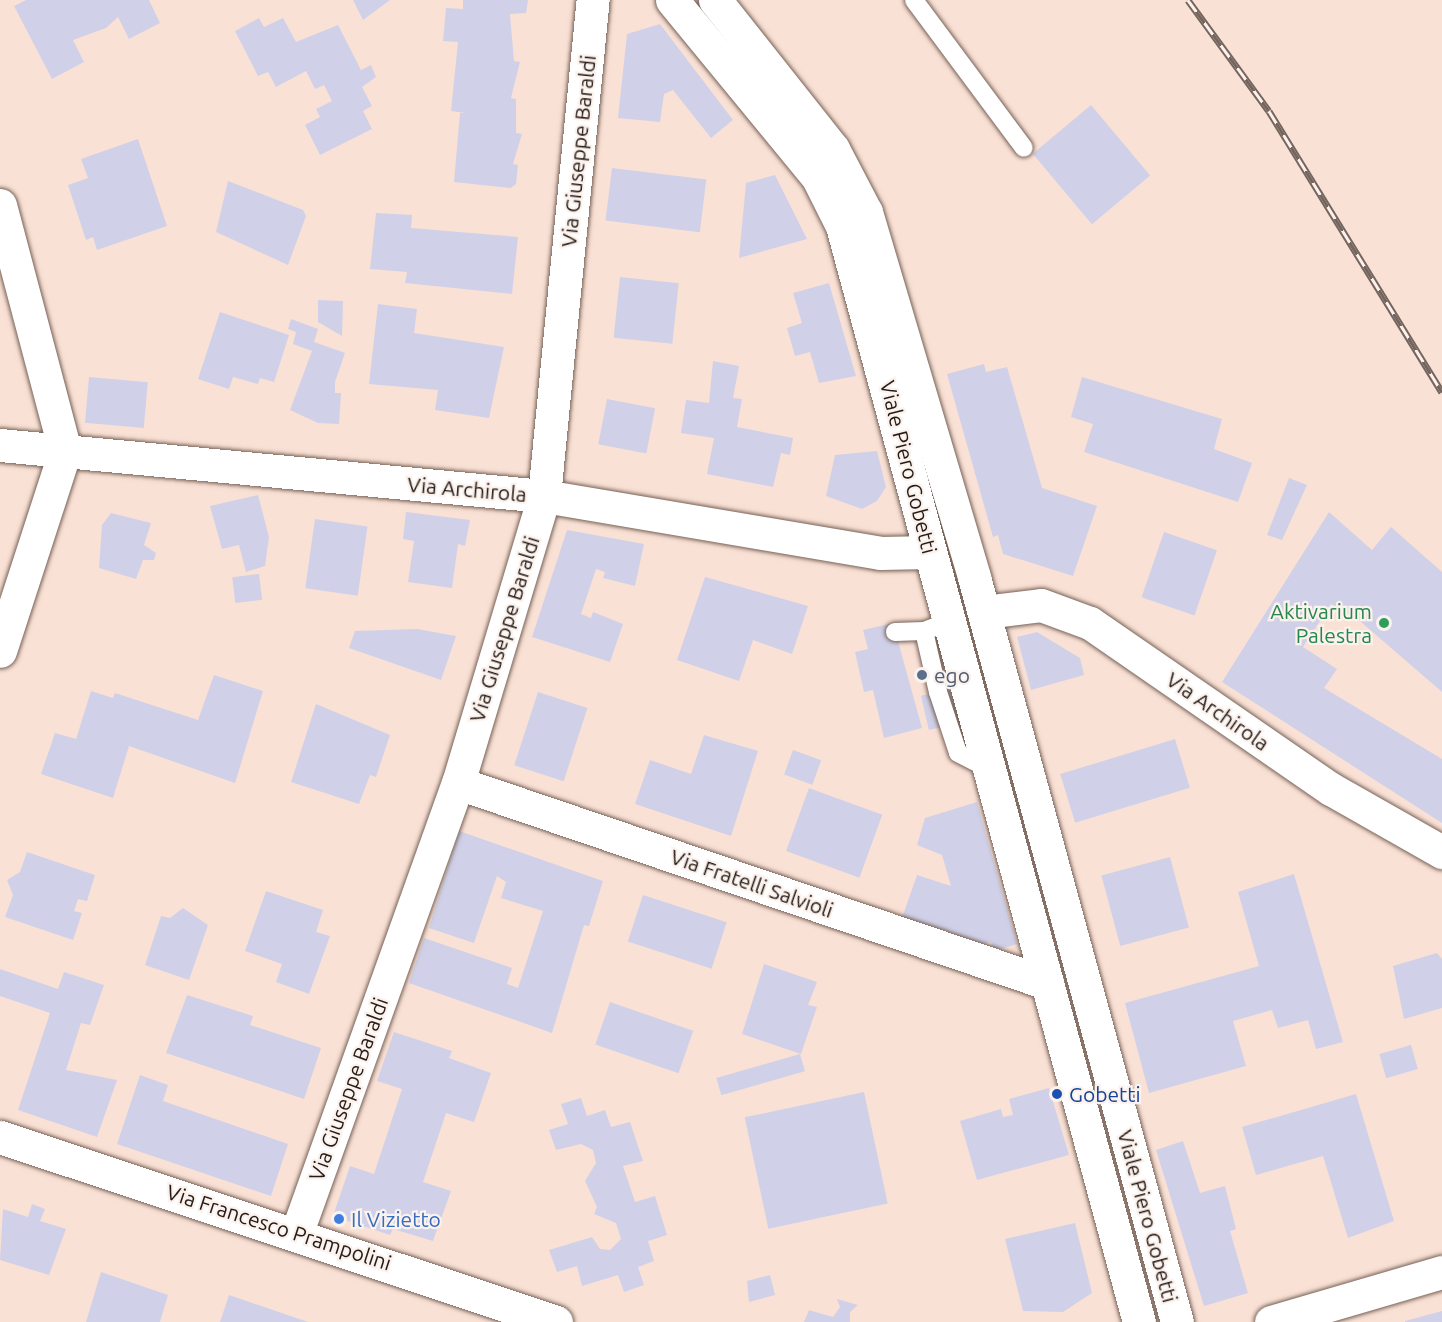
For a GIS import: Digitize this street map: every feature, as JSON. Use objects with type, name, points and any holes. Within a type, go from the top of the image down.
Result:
[{"type":"street","name":"Via Giuseppe Baraldi","points":[[297,1232],[458,783],[544,496],[593,0]]},
{"type":"street","name":"Viale Piero Gobetti","points":[[672,0],[818,178],[842,226],[930,552],[937,626],[990,769],[1139,1322]]},
{"type":"street","name":"Viale Piero Gobetti","points":[[715,0],[833,149],[866,212],[984,612],[1177,1322]]},
{"type":"street","points":[[0,205],[65,451],[0,651]]},
{"type":"street","name":"Via Archirola","points":[[0,445],[544,496],[880,553],[930,552]]},
{"type":"street","name":"Via Archirola","points":[[984,612],[1041,605],[1090,622],[1331,789],[1442,852]]},
{"type":"street","name":"Via Fratelli Salvioli","points":[[458,783],[1047,983]]},
{"type":"street","points":[[1047,983],[1082,971]]},
{"type":"street","name":"Via Francesco Prampolini","points":[[0,1137],[297,1232],[556,1322]]},
{"type":"street","points":[[1271,1322],[1442,1272]]},
{"type":"lane","points":[[914,0],[1024,148]]},
{"type":"lane","points":[[895,632],[937,626]]},
{"type":"building","points":[[26,0],[149,0],[160,23],[129,39],[118,17],[106,28],[73,40],[84,62],[52,79],[14,6]]},
{"type":"building","points":[[353,0],[390,0],[363,20]]},
{"type":"building","points":[[463,0],[528,0],[526,13],[510,14],[514,61],[520,62],[511,98],[516,99],[516,133],[522,134],[513,164],[518,165],[516,184],[511,188],[454,182],[460,113],[466,113],[451,111],[458,42],[443,41],[446,8],[463,9]]},
{"type":"building","points":[[259,18],[264,27],[283,18],[296,42],[338,25],[361,70],[371,65],[376,77],[362,87],[372,106],[363,111],[372,129],[320,155],[305,125],[320,117],[316,109],[332,101],[324,85],[315,89],[306,71],[276,87],[268,72],[258,76],[235,31]]},
{"type":"building","points":[[660,24],[733,120],[711,138],[673,90],[664,94],[660,122],[618,118],[627,34]]},
{"type":"building","points":[[1091,105],[1150,175],[1092,224],[1033,154]]},
{"type":"building","points":[[138,139],[167,226],[97,250],[93,237],[86,240],[68,185],[88,178],[81,159]]},
{"type":"building","points":[[612,168],[706,180],[700,232],[606,221]]},
{"type":"building","points":[[775,175],[807,239],[739,258],[746,183]]},
{"type":"building","points":[[228,181],[303,210],[306,216],[288,265],[216,232]]},
{"type":"building","points":[[376,213],[412,215],[411,228],[518,237],[512,294],[405,283],[407,272],[370,269]]},
{"type":"building","points":[[620,277],[679,283],[672,344],[614,338]]},
{"type":"building","points":[[829,283],[856,376],[819,383],[810,352],[795,356],[787,328],[802,323],[793,293]]},
{"type":"building","points":[[318,300],[343,301],[342,336],[318,322]]},
{"type":"building","points":[[378,304],[417,309],[414,333],[504,347],[489,418],[435,410],[438,390],[369,384]]},
{"type":"building","points":[[220,312],[289,335],[274,382],[260,378],[258,384],[233,377],[229,389],[198,379]]},
{"type":"building","points":[[291,319],[318,329],[314,342],[345,353],[335,382],[335,393],[341,393],[339,424],[318,423],[290,410],[312,351],[293,344],[296,332],[288,329]]},
{"type":"building","points":[[713,361],[739,366],[733,398],[742,399],[737,427],[793,438],[790,455],[781,453],[773,487],[707,474],[714,438],[681,433],[686,400],[709,403]]},
{"type":"building","points":[[984,364],[986,372],[1007,367],[1042,488],[1097,506],[1073,576],[1003,554],[998,535],[993,537],[947,374]]},
{"type":"building","points":[[89,377],[148,382],[144,428],[85,423]]},
{"type":"building","points":[[1082,377],[1222,419],[1214,449],[1252,463],[1238,502],[1084,452],[1093,424],[1071,417]]},
{"type":"building","points":[[607,399],[655,408],[646,454],[598,444]]},
{"type":"building","points":[[877,451],[886,487],[877,501],[862,509],[826,496],[835,455]]},
{"type":"building","points":[[1289,478],[1307,485],[1282,540],[1267,535]]},
{"type":"building","points":[[258,495],[269,537],[265,566],[246,572],[239,545],[222,549],[210,506]]},
{"type":"building","points":[[406,512],[470,520],[465,546],[458,544],[452,588],[408,582],[414,541],[403,539]]},
{"type":"building","points":[[1329,512],[1372,550],[1391,527],[1442,572],[1442,692],[1361,622],[1331,604],[1303,647],[1337,669],[1324,688],[1442,759],[1442,823],[1222,682]]},
{"type":"building","points":[[111,513],[151,523],[144,545],[156,553],[154,560],[143,560],[136,579],[99,568],[102,525]]},
{"type":"building","points":[[315,519],[367,526],[358,596],[305,588]]},
{"type":"building","points":[[567,530],[644,544],[635,586],[603,578],[605,572],[596,569],[581,614],[591,618],[593,612],[623,624],[610,662],[532,637]]},
{"type":"building","points":[[1164,532],[1217,550],[1194,615],[1142,597]]},
{"type":"building","points":[[259,574],[262,600],[235,603],[232,577]]},
{"type":"building","points":[[705,577],[808,606],[792,654],[753,640],[739,681],[677,660]]},
{"type":"building","points":[[893,623],[922,728],[884,738],[873,690],[864,692],[855,652],[868,649],[863,630]]},
{"type":"building","points":[[417,629],[456,636],[441,680],[349,648],[355,631]]},
{"type":"building","points":[[1037,632],[1080,658],[1084,675],[1031,690],[1017,637]]},
{"type":"building","points":[[214,675],[263,691],[235,783],[129,746],[113,798],[41,774],[55,733],[76,739],[91,691],[113,698],[115,693],[198,720]]},
{"type":"building","points":[[959,687],[967,721],[929,730],[921,696]]},
{"type":"building","points":[[538,692],[587,708],[564,781],[514,765]]},
{"type":"building","points":[[316,704],[390,735],[376,777],[370,775],[359,804],[291,782]]},
{"type":"building","points":[[704,735],[758,751],[731,836],[635,804],[650,760],[691,774]]},
{"type":"building","points":[[1175,739],[1190,788],[1075,823],[1060,774]]},
{"type":"building","points":[[793,750],[821,760],[812,785],[784,774]]},
{"type":"building","points":[[809,788],[882,815],[859,878],[786,851]]},
{"type":"building","points":[[977,802],[1017,944],[994,951],[991,942],[982,944],[902,918],[917,875],[951,886],[942,855],[917,845],[925,818]]},
{"type":"building","points":[[459,831],[603,881],[589,926],[584,925],[552,1033],[409,983],[424,938],[512,968],[507,984],[518,988],[543,911],[501,898],[506,882],[497,876],[474,943],[429,928]]},
{"type":"building","points":[[27,852],[95,875],[87,901],[78,899],[74,911],[82,913],[73,940],[5,917],[13,895],[7,880],[20,872]]},
{"type":"building","points":[[1170,857],[1189,928],[1120,946],[1101,875]]},
{"type":"building","points":[[1294,874],[1343,1042],[1316,1049],[1308,1020],[1278,1028],[1272,1010],[1233,1021],[1246,1066],[1149,1093],[1125,1003],[1259,966],[1238,892]]},
{"type":"building","points":[[266,891],[323,910],[316,932],[330,936],[309,994],[276,982],[282,964],[245,951]]},
{"type":"building","points":[[643,895],[727,922],[712,969],[628,942]]},
{"type":"building","points":[[183,908],[208,925],[189,980],[145,965],[161,916],[170,918]]},
{"type":"building","points":[[1437,953],[1442,959],[1442,1008],[1404,1019],[1393,966]]},
{"type":"building","points":[[764,964],[817,982],[808,1005],[817,1007],[801,1054],[742,1034]]},
{"type":"building","points":[[0,969],[58,989],[64,972],[104,985],[90,1025],[81,1023],[66,1070],[117,1080],[97,1137],[18,1110],[50,1013],[0,996]]},
{"type":"building","points":[[187,995],[253,1016],[250,1025],[321,1048],[304,1099],[166,1053]]},
{"type":"building","points":[[610,1002],[693,1031],[679,1073],[595,1045]]},
{"type":"building","points":[[394,1032],[452,1051],[449,1058],[491,1073],[474,1122],[446,1113],[423,1182],[451,1191],[433,1241],[393,1229],[390,1235],[333,1216],[350,1166],[374,1174],[402,1089],[377,1081]]},
{"type":"building","points":[[1411,1045],[1418,1069],[1386,1078],[1379,1054]]},
{"type":"building","points":[[800,1054],[805,1071],[721,1095],[716,1078]]},
{"type":"building","points":[[140,1075],[168,1085],[163,1101],[288,1144],[271,1196],[117,1144]]},
{"type":"building","points":[[1049,1088],[1069,1155],[977,1180],[960,1121],[1001,1109],[1003,1117],[1013,1115],[1009,1099]]},
{"type":"building","points":[[864,1092],[888,1204],[768,1229],[745,1117]]},
{"type":"building","points":[[1356,1094],[1394,1221],[1348,1238],[1323,1156],[1256,1175],[1242,1127]]},
{"type":"building","points":[[581,1098],[587,1116],[605,1110],[611,1127],[630,1122],[643,1161],[623,1166],[635,1202],[655,1196],[667,1235],[648,1241],[654,1261],[638,1267],[644,1285],[624,1292],[618,1275],[582,1286],[577,1266],[557,1272],[549,1250],[592,1237],[600,1249],[610,1250],[621,1239],[616,1223],[594,1214],[597,1207],[585,1181],[596,1163],[593,1150],[581,1144],[556,1150],[549,1130],[568,1124],[561,1104]]},
{"type":"building","points":[[1183,1141],[1200,1193],[1225,1186],[1236,1229],[1230,1231],[1248,1293],[1204,1306],[1156,1150]]},
{"type":"building","points":[[32,1204],[45,1209],[40,1221],[66,1229],[49,1275],[0,1260],[3,1209],[28,1217]]},
{"type":"building","points":[[1075,1223],[1092,1293],[1063,1312],[1023,1311],[1005,1239]]},
{"type":"building","points":[[101,1272],[168,1295],[160,1322],[86,1322]]},
{"type":"building","points":[[770,1275],[775,1295],[749,1302],[747,1281]]},
{"type":"building","points":[[229,1295],[308,1322],[220,1322]]},
{"type":"building","points":[[837,1299],[858,1305],[850,1312],[850,1322],[804,1322],[809,1310],[833,1317],[840,1307]]},
{"type":"building","points":[[1442,1311],[1442,1322],[1405,1322],[1405,1321]]},
{"type":"railway","points":[[1188,0],[1269,111],[1442,392]]},
{"type":"place","name":"Aktivarium Palestra","points":[[1384,623]]},
{"type":"place","name":"ego","points":[[922,675]]},
{"type":"place","name":"Gobetti","points":[[1057,1094]]},
{"type":"place","name":"Il Vizietto","points":[[339,1219]]}]
